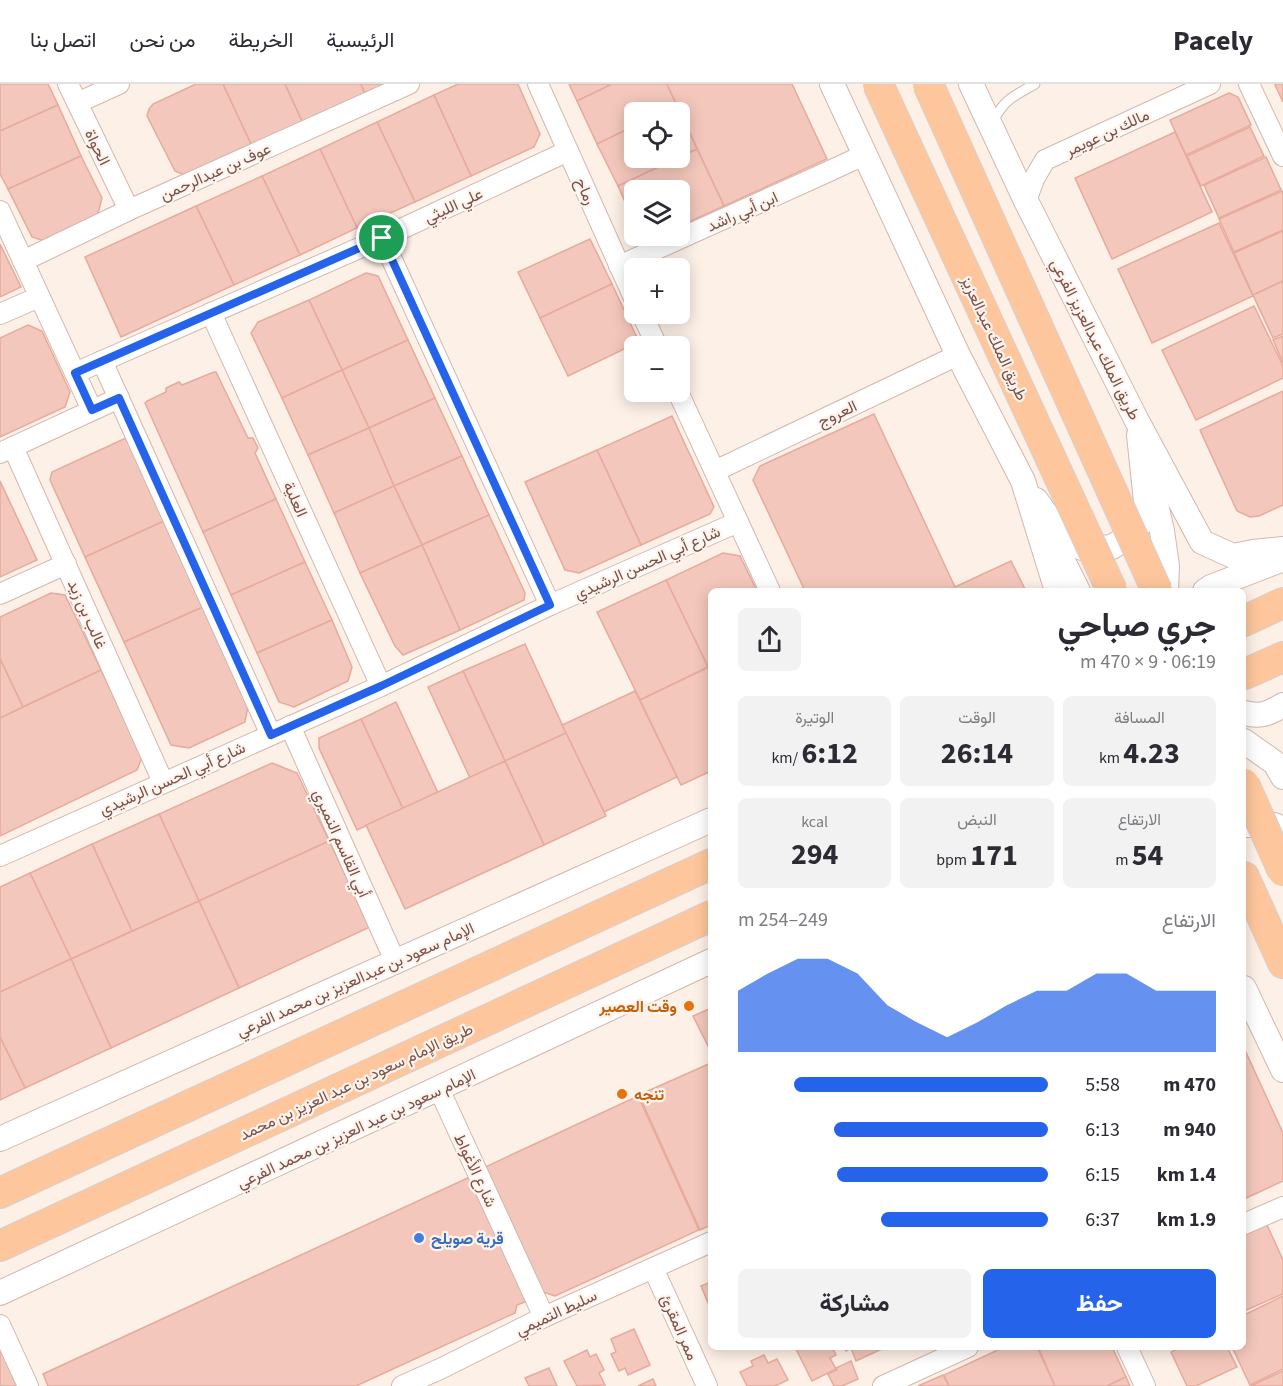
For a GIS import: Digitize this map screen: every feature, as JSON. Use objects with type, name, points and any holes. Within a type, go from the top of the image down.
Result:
[{"type":"main road","name":"طريق الملك عبدالعزيز","points":[[878,84],[1111,588]]},
{"type":"main road","points":[[928,84],[1156,588]]},
{"type":"main road","points":[[1246,620],[1283,603]]},
{"type":"main road","points":[[1246,685],[1283,657]]},
{"type":"main road","points":[[1246,788],[1283,871]]},
{"type":"main road","points":[[0,1193],[708,865]]},
{"type":"main road","points":[[1246,881],[1283,963]]},
{"type":"main road","name":"طريق الإمام سعود بن عبد العزيز بن محمد","points":[[1,1247],[708,917]]},
{"type":"street","name":"الحواة","points":[[68,84],[129,210]]},
{"type":"street","points":[[77,103],[119,84]]},
{"type":"street","name":"عوف بن عبدالرحمن","points":[[23,261],[129,210],[409,84]]},
{"type":"street","name":"رماح","points":[[538,84],[624,277]]},
{"type":"street","points":[[832,84],[958,355],[1076,588]]},
{"type":"street","name":"طريق الملك عبدالعزيز الفرعي","points":[[970,84],[1137,421],[1202,542],[1233,556],[1283,549]]},
{"type":"street","name":"مالك بن عويمر","points":[[1026,201],[1034,179],[1045,160],[1210,84]]},
{"type":"street","points":[[1249,84],[1283,156]]},
{"type":"street","name":"علي الليثي","points":[[75,373],[382,238],[568,151]]},
{"type":"street","name":"ابن أبي راشد","points":[[619,266],[864,154]]},
{"type":"street","points":[[1007,161],[1014,164],[1031,164],[1045,160]]},
{"type":"street","points":[[0,211],[92,410]]},
{"type":"street","points":[[382,238],[550,605]]},
{"type":"street","points":[[0,314],[39,297]]},
{"type":"street","name":"العلية","points":[[211,313],[381,686]]},
{"type":"street","name":"العروج","points":[[715,471],[958,355]]},
{"type":"street","points":[[102,361],[271,735]]},
{"type":"street","points":[[7,450],[119,398]]},
{"type":"street","points":[[683,402],[769,588]]},
{"type":"street","points":[[1023,481],[1065,541],[1085,549],[1113,547],[1140,524],[1147,511],[1137,421]]},
{"type":"street","points":[[1137,421],[1162,531],[1167,566],[1166,588]]},
{"type":"street","name":"غالب بن زيد","points":[[7,450],[66,564],[163,782]]},
{"type":"street","points":[[1023,481],[1056,588]]},
{"type":"street","name":"شارع أبي الحسن الرشيدي","points":[[0,856],[381,686],[550,605],[738,522]]},
{"type":"street","points":[[1210,588],[1283,559]]},
{"type":"street","points":[[0,594],[66,564]]},
{"type":"street","points":[[1242,588],[1283,565]]},
{"type":"street","points":[[1246,688],[1261,699],[1283,691]]},
{"type":"street","points":[[1246,713],[1254,715],[1276,709]]},
{"type":"street","points":[[1246,723],[1276,709]]},
{"type":"street","name":"أبي القاسم النميري","points":[[290,726],[395,960]]},
{"type":"street","points":[[1246,742],[1275,763],[1283,777]]},
{"type":"street","name":"الإمام سعود بن عبدالعزيز بن محمد الفرعي","points":[[0,1139],[708,821]]},
{"type":"street","points":[[1246,825],[1274,825],[1283,829]]},
{"type":"street","name":"الإمام سعود بن عبد العزيز بن محمد الفرعي","points":[[0,1293],[708,962]]},
{"type":"street","points":[[1246,992],[1283,1070]]},
{"type":"street","name":"شارع الأغواط","points":[[439,1089],[544,1317]]},
{"type":"street","points":[[1246,1223],[1283,1207]]},
{"type":"street","name":"سليط التميمي","points":[[402,1386],[444,1378],[544,1317],[708,1243]]},
{"type":"street","name":"ممر المقرئ","points":[[653,1268],[707,1386]]},
{"type":"street","points":[[0,1325],[28,1386]]},
{"type":"street","points":[[883,1386],[961,1350]]},
{"type":"street","points":[[1128,1350],[1145,1386]]},
{"type":"lane","points":[[990,127],[999,110],[1008,100],[1035,84]]},
{"type":"building","points":[[0,84],[48,84],[58,105],[0,131]]},
{"type":"building","points":[[196,84],[223,84],[252,146],[186,176],[175,171],[147,116],[153,104]]},
{"type":"building","points":[[223,84],[285,84],[303,123],[252,146]]},
{"type":"building","points":[[285,84],[361,84],[365,94],[303,123]]},
{"type":"building","points":[[361,84],[386,84],[365,94]]},
{"type":"building","points":[[458,84],[518,84],[540,134],[534,147],[471,176],[434,95]]},
{"type":"building","points":[[569,84],[612,84],[577,101]]},
{"type":"building","points":[[612,84],[667,84],[675,102],[624,102],[624,131],[597,144],[577,101]]},
{"type":"building","points":[[667,84],[792,84],[827,159],[724,206],[690,133],[690,102],[675,102]]},
{"type":"building","points":[[1283,84],[1283,102],[1275,85]]},
{"type":"building","points":[[1229,93],[1238,97],[1251,125],[1186,155],[1170,120]]},
{"type":"building","points":[[434,95],[471,176],[415,202],[377,122]]},
{"type":"building","points":[[58,105],[81,156],[8,189],[0,174],[0,131]]},
{"type":"building","points":[[377,122],[415,202],[357,228],[320,149]]},
{"type":"building","points":[[1250,127],[1264,156],[1201,186],[1187,156]]},
{"type":"building","points":[[624,131],[624,168],[657,168],[631,180],[624,180],[624,183],[618,186],[597,144]]},
{"type":"building","points":[[1175,132],[1212,212],[1112,259],[1075,178]]},
{"type":"building","points":[[690,134],[697,149],[690,152]]},
{"type":"building","points":[[320,149],[357,228],[300,255],[262,176]]},
{"type":"building","points":[[697,149],[724,206],[690,221],[690,180],[631,180],[656,168],[690,168],[690,152]]},
{"type":"building","points":[[81,156],[102,198],[97,217],[44,241],[32,237],[8,189]]},
{"type":"building","points":[[1266,157],[1281,190],[1219,218],[1204,185]]},
{"type":"building","points":[[262,176],[300,255],[234,285],[196,206]]},
{"type":"building","points":[[624,183],[624,200],[618,186]]},
{"type":"building","points":[[1282,191],[1283,230],[1234,252],[1219,219]]},
{"type":"building","points":[[196,206],[234,285],[121,337],[85,257]]},
{"type":"building","points":[[1219,223],[1253,296],[1152,343],[1118,269]]},
{"type":"building","points":[[1283,231],[1283,281],[1253,295],[1234,253]]},
{"type":"building","points":[[590,239],[612,284],[540,318],[518,272]]},
{"type":"building","points":[[0,244],[21,287],[0,297]]},
{"type":"building","points":[[366,273],[378,276],[408,340],[342,370],[309,300]]},
{"type":"building","points":[[1283,281],[1283,334],[1273,338],[1253,295]]},
{"type":"building","points":[[612,284],[624,310],[624,324],[631,324],[636,336],[624,336],[624,349],[568,376],[540,318]]},
{"type":"building","points":[[309,300],[342,370],[282,398],[251,333],[258,322]]},
{"type":"building","points":[[1254,306],[1283,366],[1283,378],[1196,420],[1162,350]]},
{"type":"building","points":[[28,325],[42,331],[70,392],[65,407],[0,437],[0,338]]},
{"type":"building","points":[[1283,336],[1283,363],[1273,340]]},
{"type":"building","points":[[408,340],[435,398],[369,428],[342,370]]},
{"type":"building","points":[[342,370],[369,428],[308,455],[282,398]]},
{"type":"building","points":[[214,372],[248,438],[253,438],[258,448],[255,453],[276,499],[203,532],[145,403],[179,382],[182,385]]},
{"type":"building","points":[[1283,391],[1283,505],[1259,516],[1250,517],[1237,511],[1200,430]]},
{"type":"building","points":[[435,398],[462,456],[394,486],[369,428]]},
{"type":"building","points":[[874,414],[955,587],[1011,561],[1024,588],[804,588],[753,480],[760,466]]},
{"type":"building","points":[[672,416],[714,507],[710,514],[641,545],[597,450]]},
{"type":"building","points":[[369,428],[394,486],[334,513],[308,455]]},
{"type":"building","points":[[126,438],[164,521],[85,557],[50,480],[52,472]]},
{"type":"building","points":[[597,450],[641,545],[579,573],[565,570],[525,482]]},
{"type":"building","points":[[462,456],[489,515],[422,545],[394,486]]},
{"type":"building","points":[[0,481],[37,560],[0,577]]},
{"type":"building","points":[[394,486],[422,545],[360,573],[334,513]]},
{"type":"building","points":[[276,499],[305,562],[231,595],[203,532]]},
{"type":"building","points":[[489,515],[525,593],[524,600],[460,630],[422,545]]},
{"type":"building","points":[[164,521],[203,607],[124,642],[85,557]]},
{"type":"building","points":[[422,545],[460,630],[403,655],[395,646],[360,573]]},
{"type":"building","points":[[723,553],[740,556],[756,588],[708,588],[708,667],[666,580]]},
{"type":"building","points":[[305,562],[332,620],[257,653],[231,595]]},
{"type":"building","points":[[666,580],[708,667],[640,700],[597,612]]},
{"type":"building","points":[[51,593],[65,595],[101,670],[23,707],[0,659],[0,617]]},
{"type":"building","points":[[203,607],[248,706],[245,722],[189,748],[171,745],[124,642]]},
{"type":"building","points":[[332,620],[352,667],[348,681],[294,707],[279,702],[257,653]]},
{"type":"building","points":[[525,644],[566,733],[505,761],[463,671]]},
{"type":"building","points":[[0,659],[23,707],[0,718]]},
{"type":"building","points":[[708,667],[708,772],[681,785],[640,700]]},
{"type":"building","points":[[101,670],[142,757],[137,770],[0,836],[0,718]]},
{"type":"building","points":[[463,671],[505,761],[470,778],[428,687]]},
{"type":"building","points":[[635,691],[677,777],[604,812],[562,725]]},
{"type":"building","points":[[396,702],[438,793],[403,809],[361,719]]},
{"type":"building","points":[[361,719],[403,809],[357,830],[319,748],[319,738]]},
{"type":"building","points":[[566,733],[606,816],[544,845],[505,761]]},
{"type":"building","points":[[505,761],[544,845],[405,909],[366,825]]},
{"type":"building","points":[[272,763],[297,773],[329,841],[199,901],[159,814]]},
{"type":"building","points":[[159,814],[199,901],[132,931],[92,844]]},
{"type":"building","points":[[329,841],[370,927],[239,988],[199,901]]},
{"type":"building","points":[[92,844],[132,931],[71,959],[30,873]]},
{"type":"building","points":[[30,873],[71,959],[0,992],[0,887]]},
{"type":"building","points":[[199,901],[239,988],[111,1048],[71,959]]},
{"type":"building","points":[[71,959],[111,1048],[25,1088],[0,1037],[0,992]]},
{"type":"building","points":[[708,1009],[708,1046],[693,1016]]},
{"type":"building","points":[[0,1037],[25,1088],[0,1100]]},
{"type":"building","points":[[1246,1052],[1283,1133],[1283,1181],[1246,1198]]},
{"type":"building","points":[[708,1064],[708,1226],[700,1230],[639,1095]]},
{"type":"building","points":[[638,1096],[699,1230],[555,1296],[540,1291],[483,1168]]},
{"type":"building","name":"قرية صويلح","points":[[472,1176],[530,1300],[517,1305],[515,1313],[356,1386],[48,1386],[43,1374]]},
{"type":"building","points":[[1267,1225],[1283,1260],[1283,1294],[1246,1310],[1246,1234]]},
{"type":"building","points":[[708,1283],[708,1303],[701,1286]]},
{"type":"building","points":[[1283,1296],[1283,1369],[1250,1385],[1233,1350],[1246,1350],[1246,1314]]},
{"type":"building","points":[[634,1329],[650,1365],[628,1375],[625,1368],[619,1371],[611,1354],[616,1352],[611,1339]]},
{"type":"building","points":[[0,1347],[18,1386],[0,1386]]},
{"type":"building","points":[[587,1350],[590,1357],[596,1354],[604,1370],[599,1373],[605,1385],[577,1386],[564,1361]]},
{"type":"building","points":[[796,1350],[834,1350],[836,1355],[830,1358],[836,1369],[812,1381]]},
{"type":"building","points":[[852,1350],[880,1350],[856,1361]]},
{"type":"building","points":[[998,1350],[1038,1350],[1055,1386],[949,1386],[944,1375]]},
{"type":"building","points":[[1039,1350],[1113,1350],[1126,1377],[1107,1386],[1055,1386]]},
{"type":"building","points":[[1175,1350],[1228,1350],[1237,1367],[1196,1386],[1187,1386],[1171,1352]]},
{"type":"building","points":[[764,1355],[768,1363],[777,1359],[788,1380],[775,1386],[747,1386],[740,1372],[753,1366],[751,1361]]},
{"type":"building","points":[[851,1361],[858,1379],[842,1386],[834,1386],[828,1374]]},
{"type":"building","points":[[549,1368],[557,1386],[529,1386],[525,1378]]},
{"type":"building","points":[[1283,1371],[1283,1386],[1251,1386]]},
{"type":"building","points":[[943,1375],[949,1386],[918,1386]]},
{"type":"building","points":[[1126,1377],[1130,1386],[1107,1386]]},
{"type":"building","points":[[653,1379],[656,1386],[638,1386]]},
{"type":"place","name":"وقت العصير","points":[[689,1006]]},
{"type":"place","name":"تنجه","points":[[622,1094]]},
{"type":"place","name":"قرية صويلح","points":[[419,1238]]},
{"type":"route","points":[[382,238],[550,605],[381,686],[271,735],[119,398],[92,410],[75,373],[382,238]]}]
